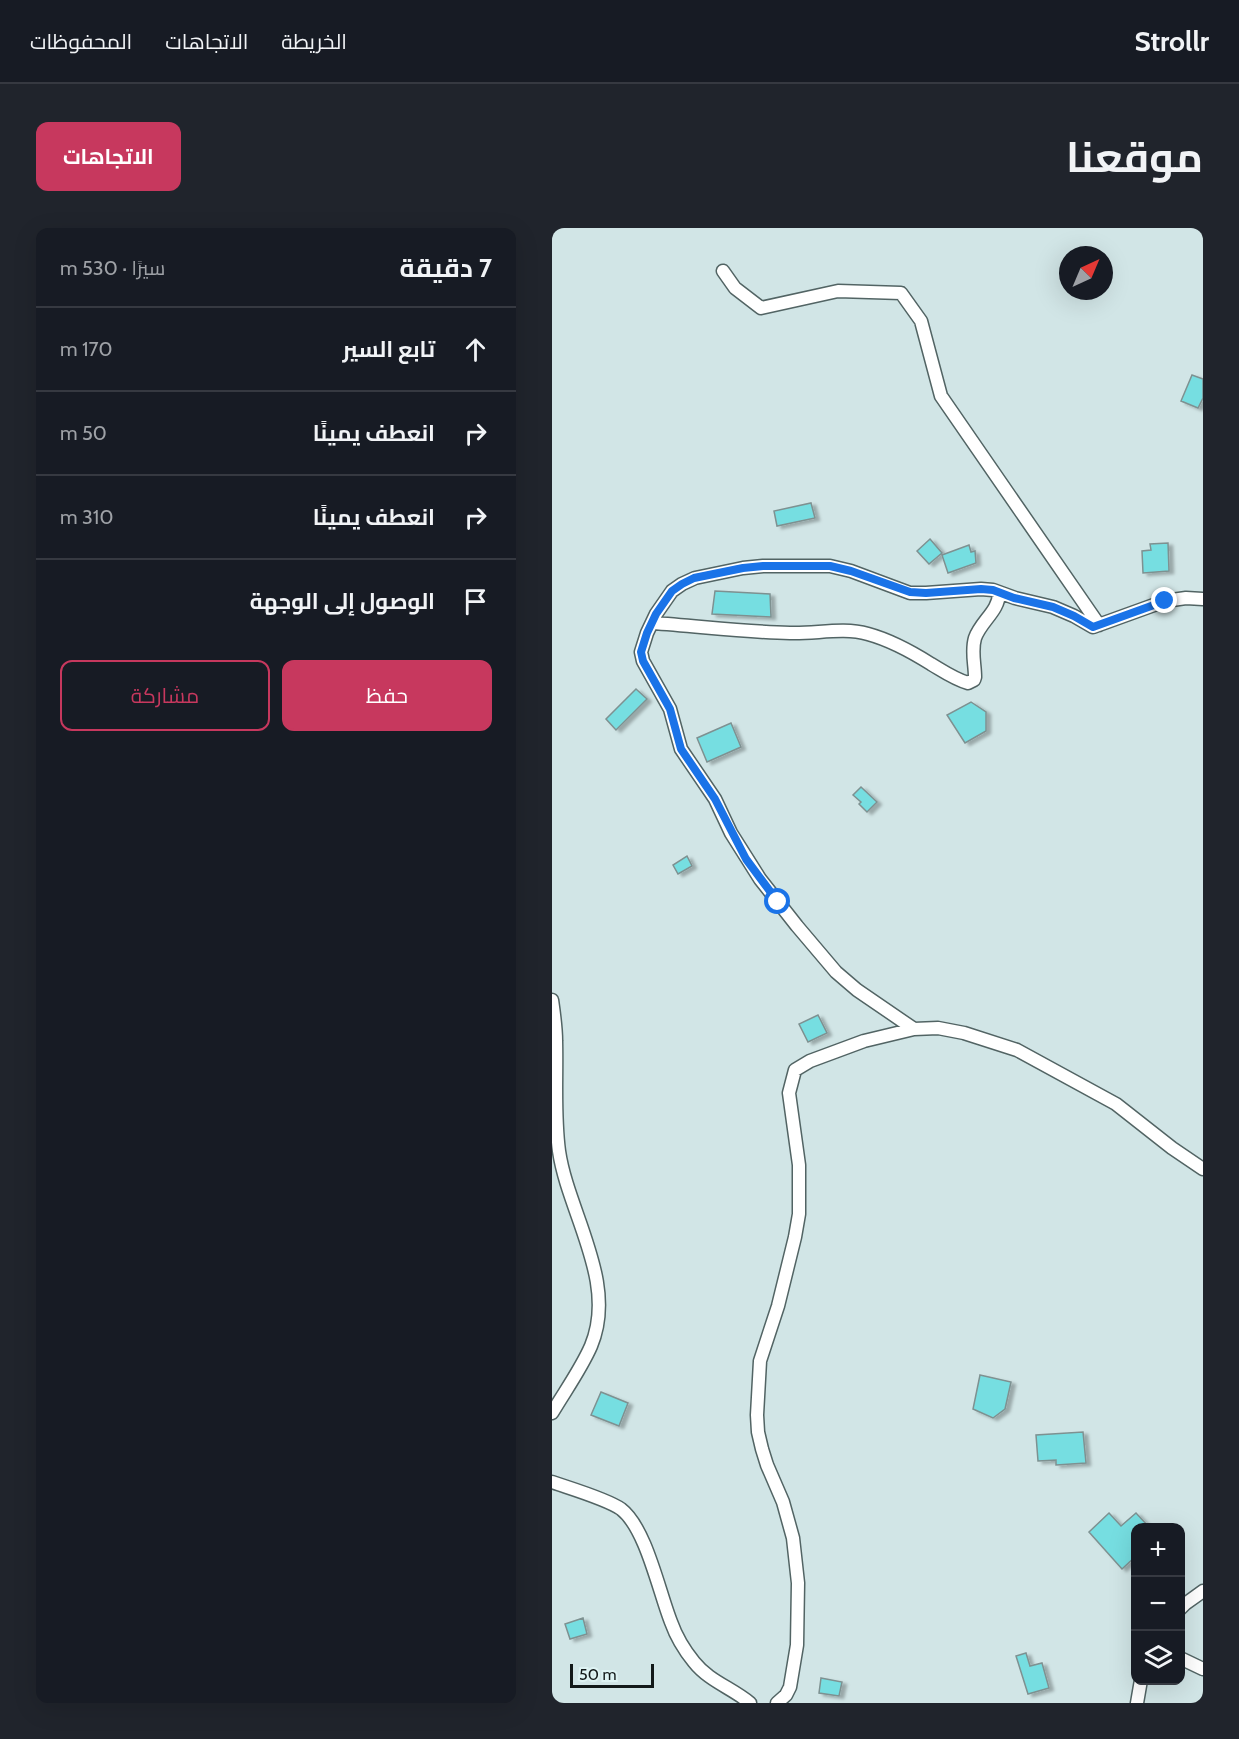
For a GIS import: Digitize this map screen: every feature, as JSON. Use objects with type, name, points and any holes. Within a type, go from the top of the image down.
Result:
[{"type":"street","points":[[723,271],[735,288],[761,308],[838,291],[901,293],[921,321],[940,396],[1099,625]]},
{"type":"street","points":[[914,1029],[857,990],[836,972],[797,926],[746,859],[715,799],[681,749],[670,709],[643,661],[641,652],[656,614],[672,591],[694,578],[763,566],[830,566],[910,592],[981,589],[999,592],[1053,607],[1093,627],[1165,601],[1186,598],[1203,599]]},
{"type":"street","points":[[652,623],[787,633],[855,631],[893,643],[949,675],[968,683],[975,677],[972,647],[976,635],[999,601],[999,592]]},
{"type":"street","points":[[552,1000],[556,1039],[559,1148],[564,1177],[587,1240],[599,1307],[591,1346],[552,1413]]},
{"type":"street","points":[[777,1703],[786,1695],[790,1687],[797,1646],[798,1583],[793,1538],[783,1502],[762,1449],[757,1415],[760,1361],[778,1306],[799,1214],[799,1165],[789,1093],[795,1070],[810,1061],[864,1041],[914,1029],[938,1028],[964,1033],[1025,1054],[1116,1104],[1203,1169]]},
{"type":"street","points":[[552,1482],[620,1509],[632,1521],[644,1545],[671,1623],[694,1663],[712,1679],[750,1703]]},
{"type":"street","points":[[1185,1604],[1203,1591]]},
{"type":"street","points":[[1185,1660],[1203,1669]]},
{"type":"street","points":[[1137,1703],[1140,1685]]},
{"type":"building","points":[[1192,375],[1203,379],[1203,398],[1198,408],[1181,401]]},
{"type":"building","points":[[811,503],[815,518],[777,526],[774,511]]},
{"type":"building","points":[[930,539],[942,553],[929,564],[917,551]]},
{"type":"building","points":[[1168,543],[1169,571],[1143,573],[1142,551],[1151,550],[1150,544]]},
{"type":"building","points":[[969,545],[971,552],[975,551],[976,563],[948,573],[942,555]]},
{"type":"building","points":[[715,591],[770,594],[771,617],[712,614]]},
{"type":"building","points":[[636,689],[647,699],[616,730],[606,719]]},
{"type":"building","points":[[971,702],[986,712],[986,731],[965,743],[947,715]]},
{"type":"building","points":[[731,723],[741,747],[707,762],[697,738]]},
{"type":"building","points":[[861,787],[877,802],[867,812],[853,795]]},
{"type":"building","points":[[687,856],[692,866],[678,874],[673,865]]},
{"type":"building","points":[[818,1015],[827,1033],[808,1042],[799,1024]]},
{"type":"building","points":[[980,1375],[1011,1382],[1005,1409],[993,1418],[973,1409]]},
{"type":"building","points":[[601,1392],[628,1403],[619,1426],[591,1415]]},
{"type":"building","points":[[1083,1432],[1086,1463],[1056,1465],[1056,1460],[1038,1461],[1036,1435]]},
{"type":"building","points":[[1109,1513],[1121,1526],[1136,1513],[1145,1523],[1131,1523],[1131,1561],[1122,1569],[1089,1532]]},
{"type":"building","points":[[583,1618],[587,1634],[570,1639],[565,1624]]},
{"type":"building","points":[[1026,1653],[1030,1666],[1042,1663],[1049,1688],[1028,1694],[1016,1656]]},
{"type":"building","points":[[821,1678],[842,1682],[839,1696],[819,1693]]},
{"type":"route","points":[[778,902],[746,859],[715,799],[681,749],[665,697],[643,661],[641,652],[647,633],[656,614],[672,591],[694,578],[743,568],[830,566],[910,592],[993,590],[1014,598],[1053,607],[1093,627],[1165,601]]}]
